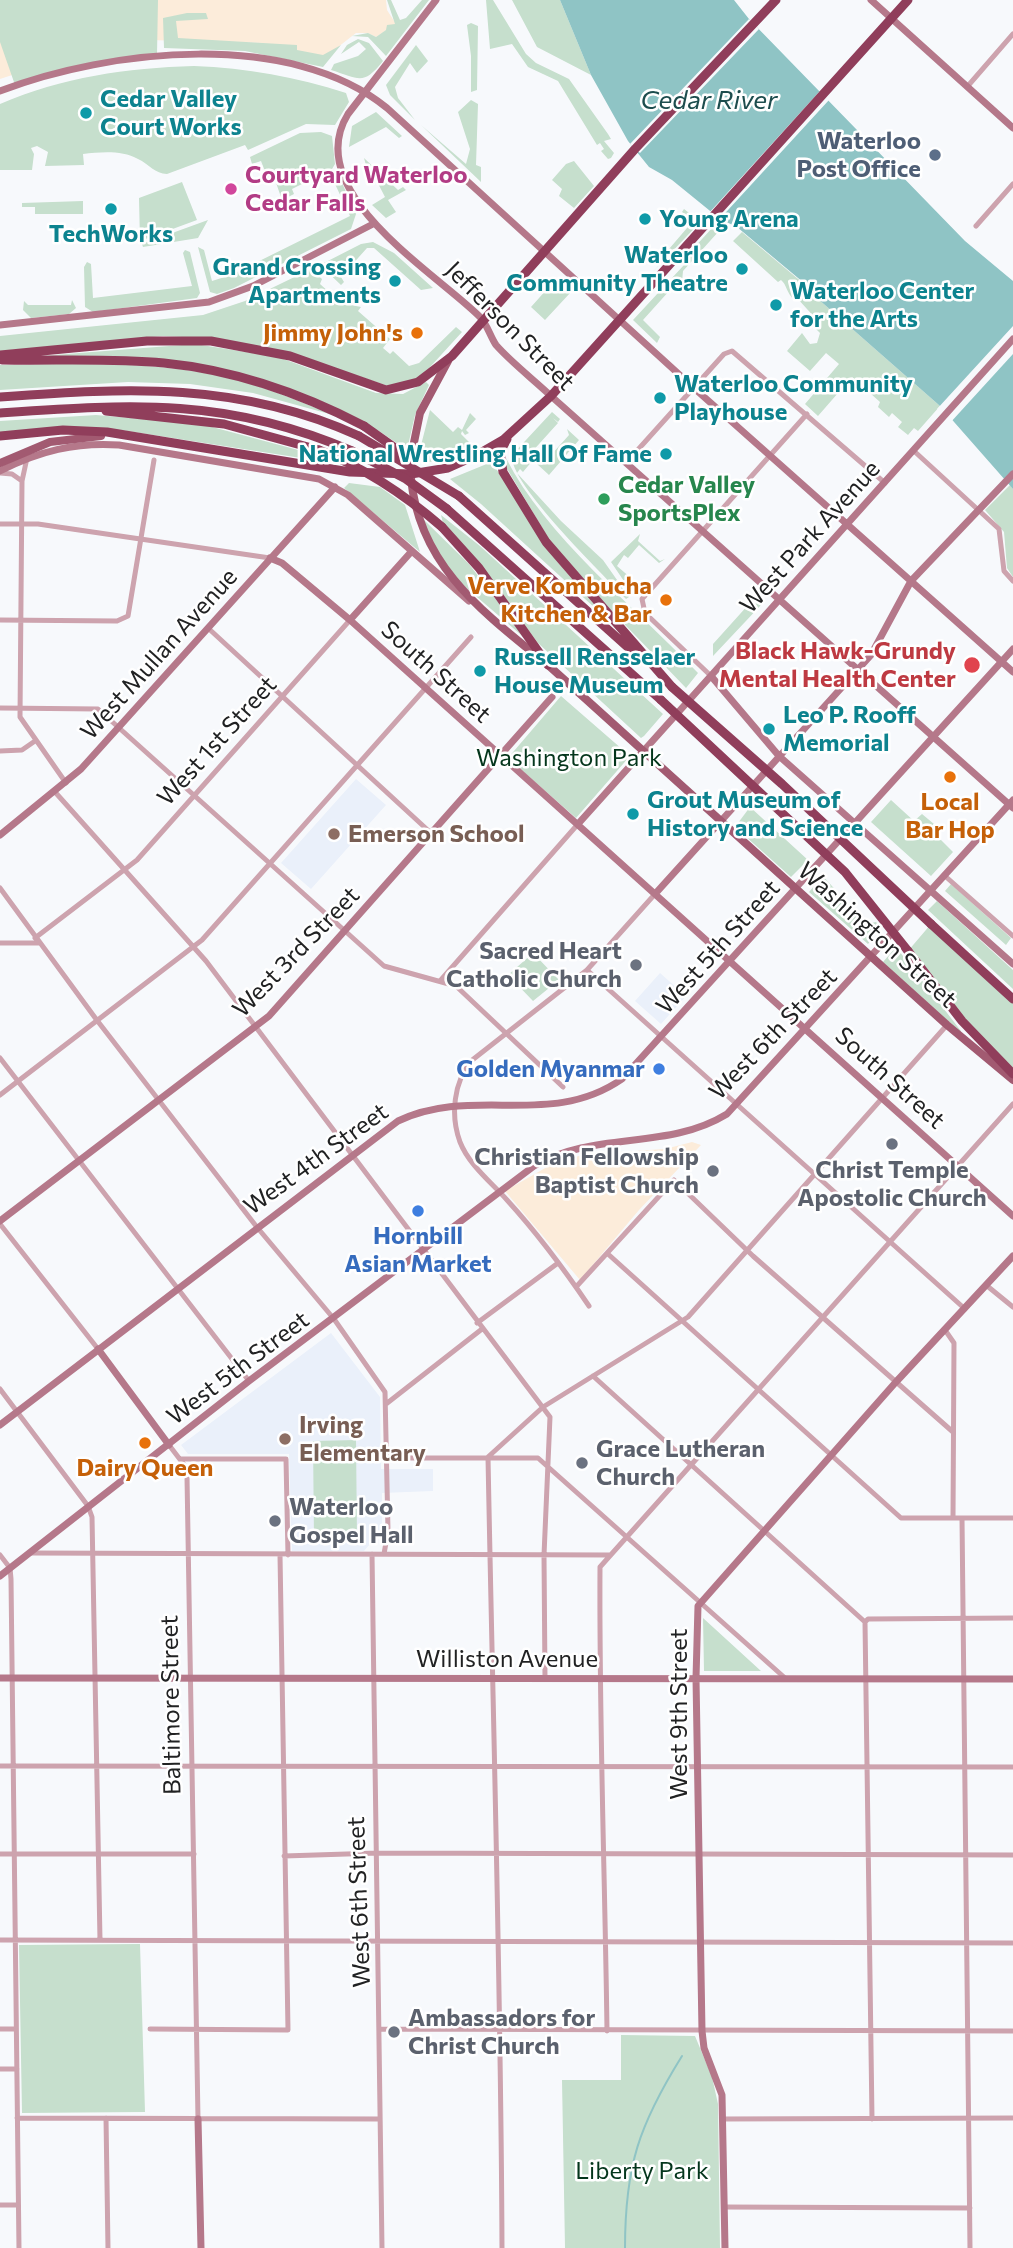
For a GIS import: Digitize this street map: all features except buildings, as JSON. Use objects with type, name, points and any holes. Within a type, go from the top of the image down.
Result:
[{"type":"highway","points":[[0,357],[147,341],[211,341],[290,356],[386,390],[418,382],[452,356],[628,158],[776,0]]},
{"type":"highway","points":[[0,436],[82,430],[350,472],[411,474],[431,472],[465,461],[512,432],[551,396],[908,0]]},
{"type":"highway","points":[[0,357],[139,362],[215,371],[294,394],[364,426],[400,450],[432,478]]},
{"type":"highway","points":[[0,397],[113,390],[187,391],[264,403],[314,417],[359,436],[432,478],[459,496],[782,784],[1013,999]]},
{"type":"highway","points":[[0,413],[138,405],[213,410],[286,425],[352,451],[406,479],[447,509],[661,700],[845,872],[969,1029],[1013,1074]]},
{"type":"highway","points":[[80,408],[223,424],[319,450],[358,467],[394,488],[442,527],[479,568],[548,665]]},
{"type":"highway","points":[[512,432],[500,452],[500,464],[530,516],[565,566],[672,687]]},
{"type":"main road","points":[[452,356],[420,413],[412,441],[411,474],[415,508],[430,547],[444,570],[486,615]]},
{"type":"main road","points":[[0,463],[26,450],[64,439],[107,436],[154,440]]},
{"type":"main road","name":"Washington Street","points":[[486,615],[548,665],[722,819],[947,1025],[1013,1080]]},
{"type":"street","name":"Jefferson Street","points":[[436,0],[343,122],[338,146],[342,168],[358,204],[373,224],[483,320],[500,348],[551,396],[1012,805]]},
{"type":"street","points":[[871,0],[1013,128]]},
{"type":"street","points":[[967,87],[1013,34]]},
{"type":"street","points":[[0,91],[104,61],[196,54],[254,59],[309,69],[366,91],[694,388],[1013,671]]},
{"type":"street","points":[[976,226],[1013,184]]},
{"type":"street","points":[[0,325],[209,302],[253,286],[373,224]]},
{"type":"street","name":"West Park Avenue","points":[[440,981],[1013,339]]},
{"type":"street","points":[[626,463],[724,354],[737,352],[885,483]]},
{"type":"street","points":[[807,414],[702,530],[641,604],[645,613],[711,676],[779,756],[1011,958]]},
{"type":"street","points":[[0,472],[27,458],[67,446],[119,445],[296,473],[335,486]]},
{"type":"street","points":[[914,451],[1001,533],[1004,570],[1013,581]]},
{"type":"street","points":[[27,458],[22,481],[20,709],[22,722],[66,783]]},
{"type":"street","points":[[0,620],[117,621],[128,616],[154,460]]},
{"type":"street","points":[[0,472],[16,475],[22,481]]},
{"type":"street","points":[[589,1306],[558,1263],[461,1145],[456,1129],[455,1104],[459,1078],[466,1068],[505,1034],[587,970],[879,642],[911,581],[1013,474]]},
{"type":"street","name":"Washington Street","points":[[335,486],[486,615]]},
{"type":"street","name":"West Mullan Avenue","points":[[0,835],[66,783],[335,486]]},
{"type":"street","points":[[0,524],[22,524],[270,558]]},
{"type":"street","name":"West 1st Street","points":[[35,937],[125,870],[411,552]]},
{"type":"street","name":"South Street","points":[[270,558],[282,563],[350,620],[1012,1214]]},
{"type":"street","points":[[208,628],[432,834]]},
{"type":"street","points":[[0,1095],[193,947],[471,637]]},
{"type":"street","name":"West 5th Street","points":[[455,1104],[534,1107],[577,1101],[622,1079],[663,1038],[1013,649]]},
{"type":"street","name":"West 3rd Street","points":[[0,1223],[158,1098],[269,1016],[552,697]]},
{"type":"street","points":[[0,708],[98,709],[117,729],[195,795],[267,864],[384,966],[456,986],[563,1087]]},
{"type":"street","points":[[0,751],[22,750],[35,741]]},
{"type":"street","points":[[55,792],[193,947],[256,1026],[550,1417],[550,1468],[544,1555],[545,1679]]},
{"type":"street","name":"West 6th Street","points":[[499,1192],[534,1166],[556,1154],[593,1144],[681,1135],[716,1121],[737,1104],[1012,805]]},
{"type":"street","points":[[945,876],[1013,936]]},
{"type":"street","points":[[0,888],[96,1019],[256,1226],[334,1319],[386,1392],[388,1531],[384,1554]]},
{"type":"street","points":[[0,943],[39,943]]},
{"type":"street","points":[[587,970],[965,1309]]},
{"type":"street","points":[[502,2248],[498,1853],[492,1767],[488,1457],[543,1407],[688,1317],[746,1248],[947,1025]]},
{"type":"street","points":[[0,1058],[249,1381]]},
{"type":"street","name":"West 4th Street","points":[[0,1425],[256,1226],[398,1121],[427,1109],[455,1104]]},
{"type":"street","points":[[607,2031],[605,1853],[600,1767],[600,1567],[821,1316],[1013,1104]]},
{"type":"street","points":[[576,1287],[674,1180],[895,1383],[953,1432]]},
{"type":"street","name":"West 5th Street","points":[[0,1576],[249,1381],[499,1192]]},
{"type":"street","points":[[0,1223],[181,1459],[286,1459],[288,1555]]},
{"type":"street","points":[[608,1254],[901,1518],[1013,1518]]},
{"type":"street","name":"West 9th Street","points":[[725,2248],[721,2086],[706,2054],[702,2031],[696,1678],[698,1606],[895,1383],[1013,1256]]},
{"type":"street","points":[[477,1323],[558,1263]]},
{"type":"street","points":[[986,1285],[1013,1307]]},
{"type":"street","points":[[386,1404],[482,1329]]},
{"type":"street","points":[[945,1329],[954,1343],[953,1518]]},
{"type":"street","points":[[593,1376],[865,1622],[872,2119]]},
{"type":"street","points":[[0,1388],[88,1506],[93,1522],[100,1940]]},
{"type":"street","points":[[387,1458],[538,1458],[785,1678]]},
{"type":"street","name":"Baltimore Street","points":[[181,1459],[187,1477],[201,2248]]},
{"type":"street","points":[[962,1518],[970,2248]]},
{"type":"street","points":[[30,1553],[610,1555]]},
{"type":"street","name":"West 6th Street","points":[[372,1554],[375,1677],[373,1766],[380,1941],[382,2248]]},
{"type":"street","points":[[0,1555],[10,1568],[19,2248]]},
{"type":"street","points":[[150,2029],[288,2030],[280,1555]]},
{"type":"street","points":[[865,1622],[868,1619],[1013,1618]]},
{"type":"street","name":"Williston Avenue","points":[[0,1678],[1013,1679]]},
{"type":"street","points":[[0,1766],[1013,1767]]},
{"type":"street","points":[[284,1856],[378,1853],[1013,1855]]},
{"type":"street","points":[[0,1854],[194,1854]]},
{"type":"street","points":[[0,1940],[1013,1943]]},
{"type":"street","points":[[0,2029],[16,2029]]},
{"type":"street","points":[[381,2029],[1013,2031]]},
{"type":"street","points":[[0,2069],[17,2069]]},
{"type":"street","points":[[17,2118],[380,2119]]},
{"type":"street","points":[[106,2118],[108,2248]]},
{"type":"street","points":[[723,2119],[1013,2119]]},
{"type":"street","points":[[0,2205],[18,2205]]},
{"type":"street","points":[[724,2207],[970,2208]]},
{"type":"shaded area","points":[[0,0],[386,0],[387,10],[396,24],[376,37],[368,33],[356,33],[324,58],[263,43],[148,40],[70,56],[0,79]]},
{"type":"shaded area","name":"Emerson School","points":[[356,779],[386,805],[311,889],[281,863]]},
{"type":"shaded area","points":[[660,973],[686,996],[661,1024],[635,1001]]},
{"type":"shaded area","points":[[692,1142],[701,1145],[639,1210],[580,1280],[505,1191],[554,1163],[586,1154],[665,1149]]},
{"type":"shaded area","name":"Irving Elementary","points":[[331,1333],[380,1397],[381,1469],[433,1469],[433,1491],[382,1493],[382,1530],[364,1551],[292,1551],[289,1454],[188,1454],[181,1445]]},
{"type":"green space","points":[[0,0],[158,0],[157,55],[130,58],[15,85],[0,42]]},
{"type":"green space","points":[[387,0],[391,0],[400,20],[406,18],[422,0],[429,0],[386,56],[368,37],[352,36],[368,33],[376,37],[386,30],[387,25],[395,24]]},
{"type":"green space","points":[[486,0],[493,0],[526,54],[536,63],[569,79],[611,139],[604,141],[614,153],[611,158],[608,159],[601,151],[604,149],[600,143],[597,145],[558,81],[528,67],[512,44],[490,49]]},
{"type":"green space","points":[[512,0],[560,0],[591,75],[537,47]]},
{"type":"green space","points":[[187,13],[206,13],[208,19],[176,21],[178,38],[297,45],[297,50],[323,55],[341,45],[323,67],[245,51],[164,48],[163,18]]},
{"type":"green space","points":[[471,23],[478,26],[477,90],[471,92],[471,56],[467,25]]},
{"type":"green space","points":[[358,39],[369,43],[383,61],[371,74],[360,78],[331,70],[334,64],[358,56],[366,49],[359,42],[341,54],[347,45]]},
{"type":"green space","points":[[416,45],[428,61],[417,73],[410,63],[395,87],[398,98],[415,120],[390,95],[386,85]]},
{"type":"green space","points":[[194,66],[252,71],[309,82],[346,93],[349,102],[335,125],[306,124],[248,150],[245,145],[167,174],[132,156],[111,152],[83,154],[84,165],[45,166],[48,152],[37,146],[31,148],[34,154],[32,170],[0,170],[0,104],[47,87],[95,76]]},
{"type":"green space","points":[[471,100],[478,104],[476,165],[481,167],[481,182],[421,125],[466,164],[470,149],[458,112]]},
{"type":"green space","points":[[376,112],[402,136],[399,138],[386,127],[349,147],[352,126]]},
{"type":"green space","points":[[321,132],[332,136],[335,164],[332,169],[292,189],[294,194],[282,200],[274,177],[268,179],[261,161],[252,164],[250,157],[300,133]]},
{"type":"green space","points":[[364,158],[398,190],[403,187],[406,190],[388,200],[396,212],[386,218],[372,205],[385,197],[370,168],[367,169]]},
{"type":"green space","points":[[574,161],[594,186],[574,208],[559,196],[562,189],[552,180],[566,164]]},
{"type":"green space","points":[[337,180],[342,183],[356,214],[351,229],[234,288],[217,294],[210,292],[198,247],[204,250],[212,281],[231,275],[350,216],[335,184]]},
{"type":"green space","points":[[182,182],[197,220],[140,241],[139,198]]},
{"type":"green space","points":[[83,201],[83,214],[35,214],[35,207],[22,207],[22,203]]},
{"type":"green space","points":[[684,209],[693,216],[705,217],[649,276],[661,263],[655,257],[669,249],[693,221],[682,212]]},
{"type":"green space","points":[[208,220],[198,238],[143,247],[142,244]]},
{"type":"green space","points":[[713,227],[719,231],[683,271],[682,282],[679,280],[643,320],[660,337],[657,343],[633,320],[684,265],[691,251]]},
{"type":"green space","points":[[742,232],[940,406],[918,431],[914,428],[908,435],[898,427],[902,422],[892,413],[889,417],[878,407],[880,402],[852,377],[818,416],[805,404],[839,364],[826,353],[810,371],[787,351],[802,333],[810,344],[817,343],[820,333],[816,329],[817,320],[797,298],[794,300],[781,280],[778,282],[733,241]]},
{"type":"green space","points":[[373,242],[394,253],[433,288],[421,290],[374,248],[367,248],[341,277],[344,282],[341,285],[320,265],[361,244]]},
{"type":"green space","points":[[185,250],[190,252],[200,293],[197,298],[93,312],[85,307],[84,267],[87,262],[91,264],[93,298],[192,286],[183,253]]},
{"type":"green space","points":[[311,269],[322,279],[320,284],[341,303],[361,307],[358,311],[390,339],[383,348],[390,354],[393,351],[409,366],[419,363],[456,327],[462,332],[421,377],[391,387],[283,351],[222,339],[163,336],[0,351],[0,336],[203,315],[245,301]]},
{"type":"green space","points":[[556,279],[571,292],[545,320],[531,307]]},
{"type":"green space","points":[[72,300],[76,308],[69,314],[31,318],[23,310],[24,301],[28,305],[71,305]]},
{"type":"green space","points":[[195,344],[278,357],[376,393],[403,394],[426,382],[429,385],[415,415],[407,450],[379,431],[222,369],[28,357]]},
{"type":"green space","points":[[0,365],[119,365],[179,369],[237,380],[333,415],[253,393],[190,384],[128,382],[0,390]]},
{"type":"green space","points":[[430,410],[453,432],[458,427],[462,430],[470,413],[476,419],[466,430],[469,433],[465,435],[462,431],[461,434],[473,446],[445,459],[424,463],[418,457]]},
{"type":"green space","points":[[552,412],[560,419],[558,422],[553,418],[558,423],[530,454],[533,460],[523,472],[520,469],[517,473],[512,455]]},
{"type":"green space","points":[[96,415],[201,424],[317,455],[314,460],[121,430],[0,433],[0,421]]},
{"type":"green space","points":[[567,429],[579,440],[549,475],[537,464],[542,465],[569,435]]},
{"type":"green space","points":[[506,458],[543,515],[567,543],[698,673],[686,688],[576,574],[550,541],[506,467]]},
{"type":"green space","points":[[494,461],[543,543],[607,619],[450,479]]},
{"type":"green space","points":[[519,475],[561,521],[603,560],[629,597],[626,599],[559,528]]},
{"type":"green space","points":[[349,483],[380,487],[405,505],[420,552],[344,488]]},
{"type":"green space","points":[[1010,485],[1013,489],[1013,577],[1007,568],[1004,532],[985,510]]},
{"type":"green space","points":[[441,515],[480,546],[663,714],[644,736],[641,738],[538,643],[481,567],[443,523]]},
{"type":"green space","points":[[422,518],[469,564],[527,640],[463,585],[441,559]]},
{"type":"green space","points":[[640,534],[638,541],[660,561],[665,559],[659,563],[639,545],[628,558],[624,555],[617,566],[639,585],[632,593],[611,562]]},
{"type":"green space","points":[[761,603],[713,656],[713,644],[749,604]]},
{"type":"green space","name":"Washington Park","points":[[561,696],[630,756],[576,818],[508,758]]},
{"type":"green space","points":[[891,800],[914,821],[922,814],[934,824],[930,829],[953,852],[931,876],[871,822]]},
{"type":"green space","points":[[750,807],[808,860],[791,877],[735,827]]},
{"type":"green space","points":[[823,876],[866,924],[876,922],[881,928],[868,944],[809,892]]},
{"type":"green space","points":[[951,884],[1011,938],[1006,945],[945,891]]},
{"type":"green space","points":[[937,901],[1013,970],[1013,989],[928,910]]},
{"type":"green space","points":[[931,924],[1013,998],[1013,1074],[983,1044],[908,951]]},
{"type":"green space","points":[[896,947],[961,1031],[960,1032],[883,962]]},
{"type":"green space","points":[[533,953],[559,980],[533,1001],[508,975]]},
{"type":"green space","points":[[356,1440],[357,1538],[314,1539],[313,1441]]},
{"type":"green space","points":[[703,1618],[761,1671],[704,1671]]},
{"type":"green space","points":[[140,1944],[145,2112],[22,2113],[19,1945]]},
{"type":"green space","name":"Liberty Park","points":[[621,2035],[695,2036],[712,2077],[718,2104],[720,2248],[565,2248],[562,2080],[621,2080]]},
{"type":"water","name":"Cedar River","points":[[560,0],[734,0],[749,19],[965,241],[1013,281],[1013,489],[940,406],[809,291],[810,288],[737,227],[720,219],[672,180],[649,167],[628,141],[591,75]]},
{"type":"pier","points":[[749,19],[759,29],[640,153],[630,144]]},
{"type":"pier","points":[[819,92],[829,100],[717,222],[708,214]]},
{"type":"pier","points":[[1013,326],[1013,354],[950,423],[937,409]]},
{"type":"waterway","points":[[625,2248],[628,2193],[637,2147],[655,2104],[682,2056]]},
{"type":"place","name":"Cedar Valley Court Works","points":[[86,113]]},
{"type":"place","name":"Waterloo Post Office","points":[[935,155]]},
{"type":"place","name":"Courtyard Waterloo Cedar Falls","points":[[231,189]]},
{"type":"place","name":"TechWorks","points":[[111,209]]},
{"type":"place","name":"Young Arena","points":[[645,219]]},
{"type":"place","name":"Waterloo Community Theatre","points":[[742,269]]},
{"type":"place","name":"Grand Crossing Apartments","points":[[395,281]]},
{"type":"place","name":"Waterloo Center for the Arts","points":[[776,305]]},
{"type":"place","name":"Jimmy John's","points":[[417,333]]},
{"type":"place","name":"Waterloo Community Playhouse","points":[[660,398]]},
{"type":"place","name":"National Wrestling Hall Of Fame","points":[[666,454]]},
{"type":"place","name":"Cedar Valley SportsPlex","points":[[604,499]]},
{"type":"place","name":"Verve Kombucha Kitchen & Bar","points":[[666,600]]},
{"type":"place","name":"Black Hawk-Grundy Mental Health Center","points":[[972,665]]},
{"type":"place","name":"Russell Rensselaer House Museum","points":[[480,671]]},
{"type":"place","name":"Leo P. Rooff Memorial","points":[[769,729]]},
{"type":"place","name":"Local Bar Hop","points":[[950,777]]},
{"type":"place","name":"Grout Museum of History and Science","points":[[633,814]]},
{"type":"place","name":"Emerson School","points":[[334,834]]},
{"type":"place","name":"Sacred Heart Catholic Church","points":[[636,965]]},
{"type":"place","name":"Golden Myanmar","points":[[659,1069]]},
{"type":"place","name":"Christ Temple Apostolic Church","points":[[892,1144]]},
{"type":"place","name":"Christian Fellowship Baptist Church","points":[[713,1171]]},
{"type":"place","name":"Hornbill Asian Market","points":[[418,1211]]},
{"type":"place","name":"Irving Elementary","points":[[285,1439]]},
{"type":"place","name":"Dairy Queen","points":[[145,1443]]},
{"type":"place","name":"Grace Lutheran Church","points":[[582,1463]]},
{"type":"place","name":"Waterloo Gospel Hall","points":[[275,1521]]},
{"type":"place","name":"Ambassadors for Christ Church","points":[[394,2032]]}]
